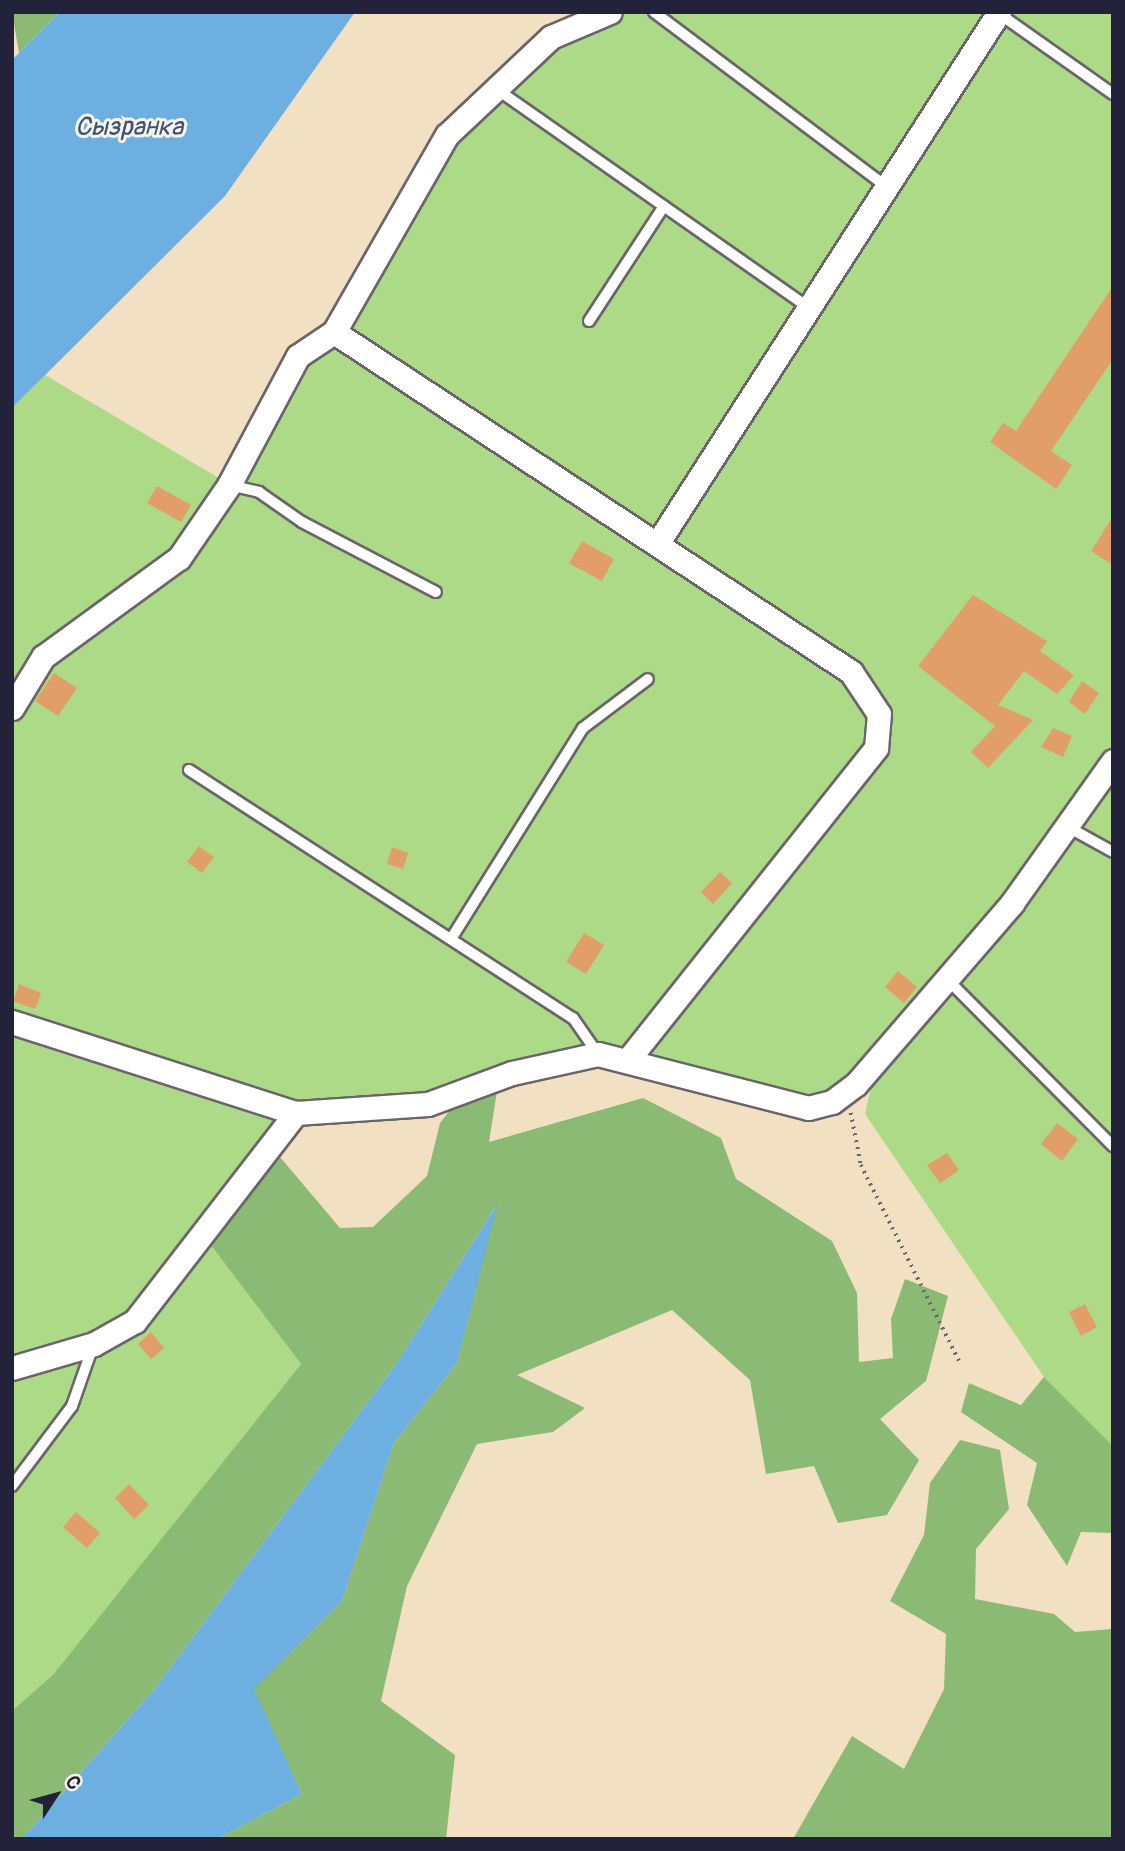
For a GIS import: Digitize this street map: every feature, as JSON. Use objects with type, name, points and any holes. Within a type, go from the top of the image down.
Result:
[{"type":"street","points":[[12,708],[43,657],[179,558],[229,485],[298,356],[334,332],[447,135],[493,86],[551,37],[610,12]]},
{"type":"street","points":[[657,544],[955,71],[1000,13]]},
{"type":"street","points":[[334,332],[850,672],[879,714],[876,748],[629,1059]]},
{"type":"street","points":[[12,1022],[296,1113],[428,1104],[512,1073],[598,1054],[629,1059],[808,1108],[847,1091],[946,978],[1068,827],[1113,761]]},
{"type":"street","points":[[12,1368],[94,1344],[135,1321],[296,1113]]},
{"type":"lane","points":[[654,12],[884,185]]},
{"type":"lane","points":[[1000,13],[1113,94]]},
{"type":"lane","points":[[493,86],[808,307]]},
{"type":"lane","points":[[590,321],[664,206]]},
{"type":"lane","points":[[229,485],[259,492],[302,522],[436,592]]},
{"type":"lane","points":[[451,939],[583,728],[648,679]]},
{"type":"lane","points":[[188,770],[573,1018],[598,1054]]},
{"type":"lane","points":[[1068,827],[1113,852]]},
{"type":"lane","points":[[946,978],[1113,1146]]},
{"type":"lane","points":[[12,1486],[72,1405],[94,1344]]},
{"type":"path","points":[[847,1091],[861,1166],[960,1363]]},
{"type":"green space","points":[[12,12],[60,12],[19,53]]},
{"type":"green space","points":[[590,12],[1113,12],[1113,1446],[1044,1377],[865,1114],[877,1061],[832,1102],[614,1055],[428,1104],[296,1113],[203,1233],[301,1364],[53,1676],[12,1711],[12,408],[45,375],[229,484],[298,356],[334,332],[447,135]]},
{"type":"green space","points":[[497,1091],[489,1142],[643,1098],[721,1138],[736,1179],[832,1241],[857,1293],[859,1362],[893,1358],[891,1319],[905,1279],[948,1296],[926,1381],[880,1419],[919,1460],[887,1515],[838,1523],[814,1466],[766,1474],[750,1380],[672,1310],[517,1375],[585,1408],[553,1432],[477,1444],[407,1586],[381,1701],[455,1755],[446,1839],[217,1839],[302,1794],[253,1689],[342,1601],[394,1443],[457,1363],[496,1206],[397,1363],[154,1690],[22,1839],[12,1839],[12,1711],[53,1675],[301,1364],[211,1245],[280,1157],[340,1228],[373,1227],[427,1176],[440,1123],[464,1092]]},
{"type":"green space","points":[[1044,1377],[1113,1446],[1113,1533],[1081,1532],[1067,1566],[1027,1505],[1037,1463],[961,1412],[969,1383],[1021,1405]]},
{"type":"green space","points":[[960,1440],[1000,1450],[1009,1509],[976,1549],[975,1599],[1054,1614],[1075,1632],[1113,1629],[1113,1839],[793,1839],[852,1736],[904,1769],[944,1689],[946,1634],[890,1601],[924,1535],[930,1483]]},
{"type":"water","name":"Сызранка","points":[[60,12],[355,12],[225,196],[12,408],[12,60]]},
{"type":"water","points":[[498,1203],[457,1363],[394,1443],[342,1601],[254,1689],[302,1794],[217,1839],[22,1839],[154,1690],[397,1363]]},
{"type":"building","points":[[1113,286],[1113,359],[1051,451],[1072,465],[1056,489],[990,442],[1003,423],[1016,431]]},
{"type":"building","points":[[157,486],[191,505],[181,522],[147,503]]},
{"type":"building","points":[[1113,516],[1113,565],[1091,551]]},
{"type":"building","points":[[582,541],[614,559],[602,581],[569,563]]},
{"type":"building","points":[[973,595],[1047,641],[1040,651],[1074,675],[1057,694],[1024,671],[998,705],[1033,720],[988,768],[971,752],[995,726],[918,666]]},
{"type":"building","points":[[54,673],[77,688],[58,716],[35,701]]},
{"type":"building","points":[[1082,681],[1099,693],[1085,714],[1069,702]]},
{"type":"building","points":[[1053,728],[1072,736],[1063,757],[1041,747]]},
{"type":"building","points":[[199,846],[214,857],[202,873],[187,862]]},
{"type":"building","points":[[392,847],[408,853],[403,869],[387,864]]},
{"type":"building","points":[[720,872],[732,883],[713,904],[701,892]]},
{"type":"building","points":[[584,933],[604,945],[586,974],[566,962]]},
{"type":"building","points":[[898,971],[917,987],[904,1003],[885,987]]},
{"type":"building","points":[[19,984],[41,993],[35,1009],[13,1001]]},
{"type":"building","points":[[1057,1123],[1078,1139],[1062,1161],[1041,1144]]},
{"type":"building","points":[[947,1153],[959,1170],[940,1183],[927,1165]]},
{"type":"building","points":[[1085,1304],[1097,1327],[1081,1336],[1069,1312]]},
{"type":"building","points":[[151,1332],[164,1348],[151,1359],[138,1344]]},
{"type":"building","points":[[129,1484],[149,1505],[134,1519],[115,1498]]},
{"type":"building","points":[[76,1512],[100,1533],[87,1548],[63,1527]]}]
